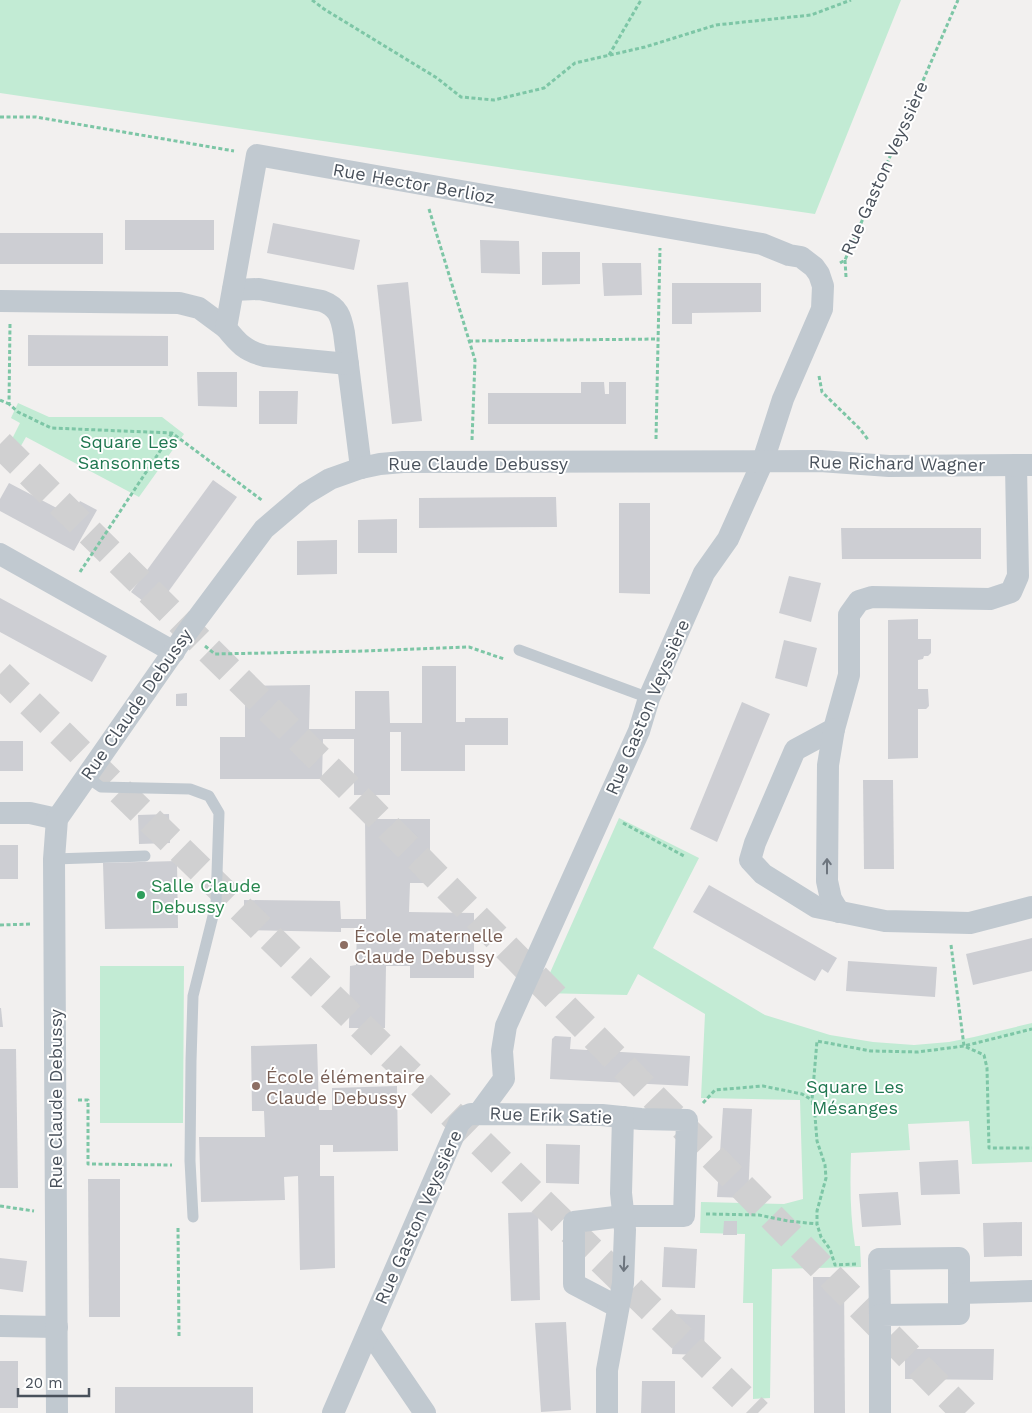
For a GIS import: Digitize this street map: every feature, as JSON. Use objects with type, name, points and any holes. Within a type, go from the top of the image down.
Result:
[{"type":"street","name":"Rue Hector Berlioz","points":[[257,155],[762,244],[788,255],[801,257],[814,267],[819,274]]},
{"type":"street","points":[[226,328],[257,155]]},
{"type":"street","name":"Rue Gaston Veyssière","points":[[333,1413],[459,1123],[466,1116],[479,1113],[504,1079],[502,1051],[506,1026],[639,731],[649,698],[704,573],[728,539],[763,462],[783,399],[822,309],[823,286],[819,274]]},
{"type":"street","points":[[233,290],[259,289],[330,304],[338,310],[342,321],[361,468]]},
{"type":"street","points":[[5,301],[179,303],[198,308],[226,328],[239,344],[254,353],[265,356],[348,364]]},
{"type":"street","name":"Rue Richard Wagner","points":[[763,462],[820,461],[889,466],[1024,465]]},
{"type":"street","name":"Rue Claude Debussy","points":[[56,1413],[54,859],[57,818],[188,631],[264,528],[305,494],[330,479],[361,468],[403,462],[763,462]]},
{"type":"street","points":[[840,912],[831,899],[827,881],[828,765],[834,729],[849,675],[850,615],[859,601],[872,597],[990,599],[1011,592],[1018,576],[1024,465]]},
{"type":"street","points":[[0,554],[174,652]]},
{"type":"street","points":[[834,729],[796,750],[755,843],[750,860],[763,874],[816,908],[885,921],[970,923],[1032,907]]},
{"type":"street","points":[[0,813],[30,813],[57,818]]},
{"type":"street","name":"Rue Erik Satie","points":[[479,1113],[602,1114],[623,1117],[687,1120]]},
{"type":"street","name":"Rue Erik Satie","points":[[607,1413],[607,1370],[623,1283],[625,1230],[621,1194],[623,1117]]},
{"type":"street","points":[[618,1307],[574,1284],[574,1222],[624,1216],[684,1216],[687,1120]]},
{"type":"street","points":[[880,1315],[959,1314],[959,1258],[880,1259],[880,1263],[880,1315],[880,1413]]},
{"type":"street","points":[[959,1293],[1032,1291]]},
{"type":"street","points":[[0,1326],[57,1327]]},
{"type":"street","points":[[369,1330],[425,1413]]},
{"type":"lane","points":[[519,650],[649,698]]},
{"type":"lane","points":[[85,776],[101,787],[190,789],[208,796],[219,813],[216,904],[193,996],[190,1060],[190,1161],[194,1217]]},
{"type":"lane","points":[[54,859],[145,856]]},
{"type":"path","points":[[312,0],[437,78],[461,97],[494,100],[544,88],[575,63],[645,47],[716,24],[811,15],[851,0]]},
{"type":"path","points":[[609,55],[641,0]]},
{"type":"path","name":"Rue Gaston Veyssière","points":[[819,274],[845,260],[958,0]]},
{"type":"path","points":[[0,117],[36,117],[257,155]]},
{"type":"path","points":[[422,184],[474,360],[472,462]]},
{"type":"path","points":[[656,462],[660,226]]},
{"type":"path","points":[[845,260],[846,280]]},
{"type":"path","points":[[5,301],[9,404]]},
{"type":"path","points":[[469,341],[658,339]]},
{"type":"path","points":[[818,371],[822,392],[860,429],[889,466]]},
{"type":"path","points":[[0,400],[9,404],[18,412],[51,428],[172,433],[281,514]]},
{"type":"path","points":[[67,592],[172,433]]},
{"type":"path","points":[[188,631],[215,654],[469,647],[510,661],[519,650]]},
{"type":"path","points":[[618,820],[684,856]]},
{"type":"path","points":[[947,922],[964,1046]]},
{"type":"path","points":[[0,926],[55,923]]},
{"type":"path","points":[[880,1263],[835,1265],[830,1250],[821,1237],[817,1212],[826,1178],[825,1165],[817,1141],[812,1100],[817,1041],[871,1051],[918,1052],[964,1046],[1032,1029]]},
{"type":"path","points":[[964,1046],[984,1055],[987,1068],[989,1148],[1032,1148]]},
{"type":"path","points":[[687,1120],[715,1090],[763,1086],[802,1094],[812,1100]]},
{"type":"path","points":[[71,1100],[88,1100],[88,1164],[178,1165]]},
{"type":"path","points":[[0,1206],[56,1215]]},
{"type":"path","points":[[700,1214],[759,1215],[788,1221],[818,1224]]},
{"type":"path","points":[[178,1222],[179,1336]]},
{"type":"green space","points":[[0,0],[901,0],[815,214],[0,93]]},
{"type":"green space","name":"Square Les Sansonnets","points":[[18,403],[49,417],[162,417],[184,434],[139,497],[26,437],[18,451],[9,445],[20,423],[11,418]]},
{"type":"green space","name":"Square Les Mésanges","points":[[619,818],[699,858],[653,948],[765,1015],[830,1035],[873,1042],[914,1045],[949,1042],[1032,1023],[1032,1162],[972,1164],[969,1121],[908,1124],[910,1150],[851,1153],[852,1223],[855,1246],[860,1246],[861,1267],[772,1269],[770,1398],[753,1399],[753,1303],[743,1303],[745,1234],[700,1233],[701,1202],[784,1204],[803,1199],[800,1100],[701,1098],[705,1014],[638,974],[627,995],[541,993]]},
{"type":"green space","points":[[100,966],[184,966],[183,1123],[100,1123]]},
{"type":"building","points":[[125,220],[214,220],[214,250],[125,250]]},
{"type":"building","points":[[273,223],[360,240],[354,270],[267,253]]},
{"type":"building","points":[[0,233],[103,233],[103,264],[0,264]]},
{"type":"building","points":[[480,240],[519,241],[520,274],[481,273]]},
{"type":"building","points":[[542,252],[580,252],[580,284],[542,285]]},
{"type":"building","points":[[602,263],[641,263],[642,295],[604,296]]},
{"type":"building","points":[[408,282],[422,421],[392,424],[377,285]]},
{"type":"building","points":[[672,283],[761,283],[761,312],[692,313],[692,324],[672,324]]},
{"type":"building","points":[[28,335],[168,336],[168,366],[28,366]]},
{"type":"building","points":[[197,372],[237,372],[237,407],[198,406]]},
{"type":"building","points":[[581,382],[604,382],[605,394],[609,394],[609,382],[626,382],[626,424],[488,424],[488,393],[581,393]]},
{"type":"building","points":[[259,391],[298,391],[297,424],[259,424]]},
{"type":"building","points":[[213,480],[237,497],[155,610],[131,592]]},
{"type":"building","points":[[9,483],[72,516],[80,501],[97,510],[74,551],[0,511],[0,499]]},
{"type":"building","points":[[556,497],[557,527],[419,528],[419,498]]},
{"type":"building","points":[[619,503],[650,503],[650,594],[619,593]]},
{"type":"building","points":[[397,519],[397,553],[358,553],[358,520]]},
{"type":"building","points":[[841,528],[981,528],[981,559],[842,559]]},
{"type":"building","points":[[337,540],[337,574],[297,575],[297,541]]},
{"type":"building","points":[[789,576],[821,583],[811,622],[779,613]]},
{"type":"building","points":[[0,598],[107,656],[92,682],[0,632]]},
{"type":"building","points":[[918,619],[918,639],[931,639],[931,653],[918,660],[918,689],[928,689],[929,706],[926,709],[918,709],[918,758],[888,759],[888,620]]},
{"type":"building","points":[[784,640],[817,648],[807,687],[775,678]]},
{"type":"building","points":[[422,666],[456,666],[456,722],[465,722],[465,718],[508,718],[508,745],[465,745],[465,771],[401,771],[401,732],[390,732],[390,795],[354,795],[354,739],[323,739],[322,779],[220,779],[220,737],[245,737],[245,686],[310,685],[309,729],[355,729],[355,691],[389,691],[390,723],[422,723]]},
{"type":"building","points":[[187,693],[187,706],[176,706],[176,694]]},
{"type":"building","points":[[742,702],[770,714],[717,842],[690,829]]},
{"type":"building","points":[[0,741],[23,741],[23,771],[0,771]]},
{"type":"building","points":[[863,780],[893,780],[894,869],[864,869]]},
{"type":"building","points":[[169,814],[170,843],[139,844],[138,815]]},
{"type":"building","points":[[365,819],[430,819],[430,883],[410,883],[409,912],[474,913],[474,978],[410,978],[410,966],[386,966],[385,1028],[349,1028],[350,966],[356,965],[357,928],[341,928],[341,932],[244,930],[244,900],[340,901],[341,919],[366,919]]},
{"type":"building","points":[[0,845],[18,845],[18,879],[0,879]]},
{"type":"building","name":"Salle Claude Debussy","points":[[177,861],[178,928],[105,929],[103,863]]},
{"type":"building","points":[[709,885],[837,958],[828,973],[822,969],[815,981],[693,912]]},
{"type":"building","points":[[1032,938],[1032,971],[973,985],[966,954]]},
{"type":"building","points":[[848,961],[937,967],[935,997],[846,991]]},
{"type":"building","points":[[1,1008],[3,1027],[0,1027]]},
{"type":"building","points":[[555,1036],[571,1037],[570,1049],[690,1056],[688,1086],[550,1079],[552,1039]]},
{"type":"building","points":[[317,1044],[319,1110],[332,1110],[332,1088],[397,1086],[398,1151],[333,1152],[333,1145],[320,1145],[320,1176],[334,1176],[335,1268],[300,1270],[298,1176],[284,1177],[285,1200],[201,1202],[199,1137],[265,1137],[264,1111],[252,1111],[251,1046]]},
{"type":"building","points":[[0,1049],[16,1049],[18,1188],[0,1188]]},
{"type":"building","points":[[723,1108],[752,1109],[748,1198],[717,1197]]},
{"type":"building","points":[[546,1144],[580,1145],[579,1184],[546,1183]]},
{"type":"building","points":[[958,1160],[960,1194],[921,1195],[919,1162]]},
{"type":"building","points":[[88,1179],[120,1179],[120,1317],[89,1317]]},
{"type":"building","points":[[898,1192],[901,1225],[862,1227],[859,1194]]},
{"type":"building","points":[[538,1212],[540,1300],[511,1301],[508,1213]]},
{"type":"building","points":[[724,1221],[737,1221],[737,1235],[723,1235]]},
{"type":"building","points":[[1022,1222],[1022,1256],[984,1257],[983,1223]]},
{"type":"building","points":[[664,1247],[697,1249],[695,1288],[662,1287]]},
{"type":"building","points":[[0,1258],[27,1261],[23,1292],[0,1289]]},
{"type":"building","points":[[813,1277],[844,1277],[845,1413],[814,1413]]},
{"type":"building","points":[[674,1314],[705,1315],[704,1355],[672,1354]]},
{"type":"building","points":[[566,1322],[571,1410],[541,1412],[535,1323]]},
{"type":"building","points":[[905,1349],[994,1349],[993,1380],[905,1379]]},
{"type":"building","points":[[0,1361],[18,1361],[18,1408],[0,1408]]},
{"type":"building","points":[[642,1381],[675,1381],[675,1413],[641,1413]]},
{"type":"building","points":[[115,1387],[253,1387],[253,1413],[115,1413]]},
{"type":"tunnel","points":[[0,444],[368,807],[965,1413]]},
{"type":"tunnel","points":[[0,674],[758,1413]]},
{"type":"place","name":"Salle Claude Debussy","points":[[141,895]]},
{"type":"place","name":"École maternelle Claude Debussy","points":[[344,945]]},
{"type":"place","name":"École élémentaire Claude Debussy","points":[[256,1086]]}]
